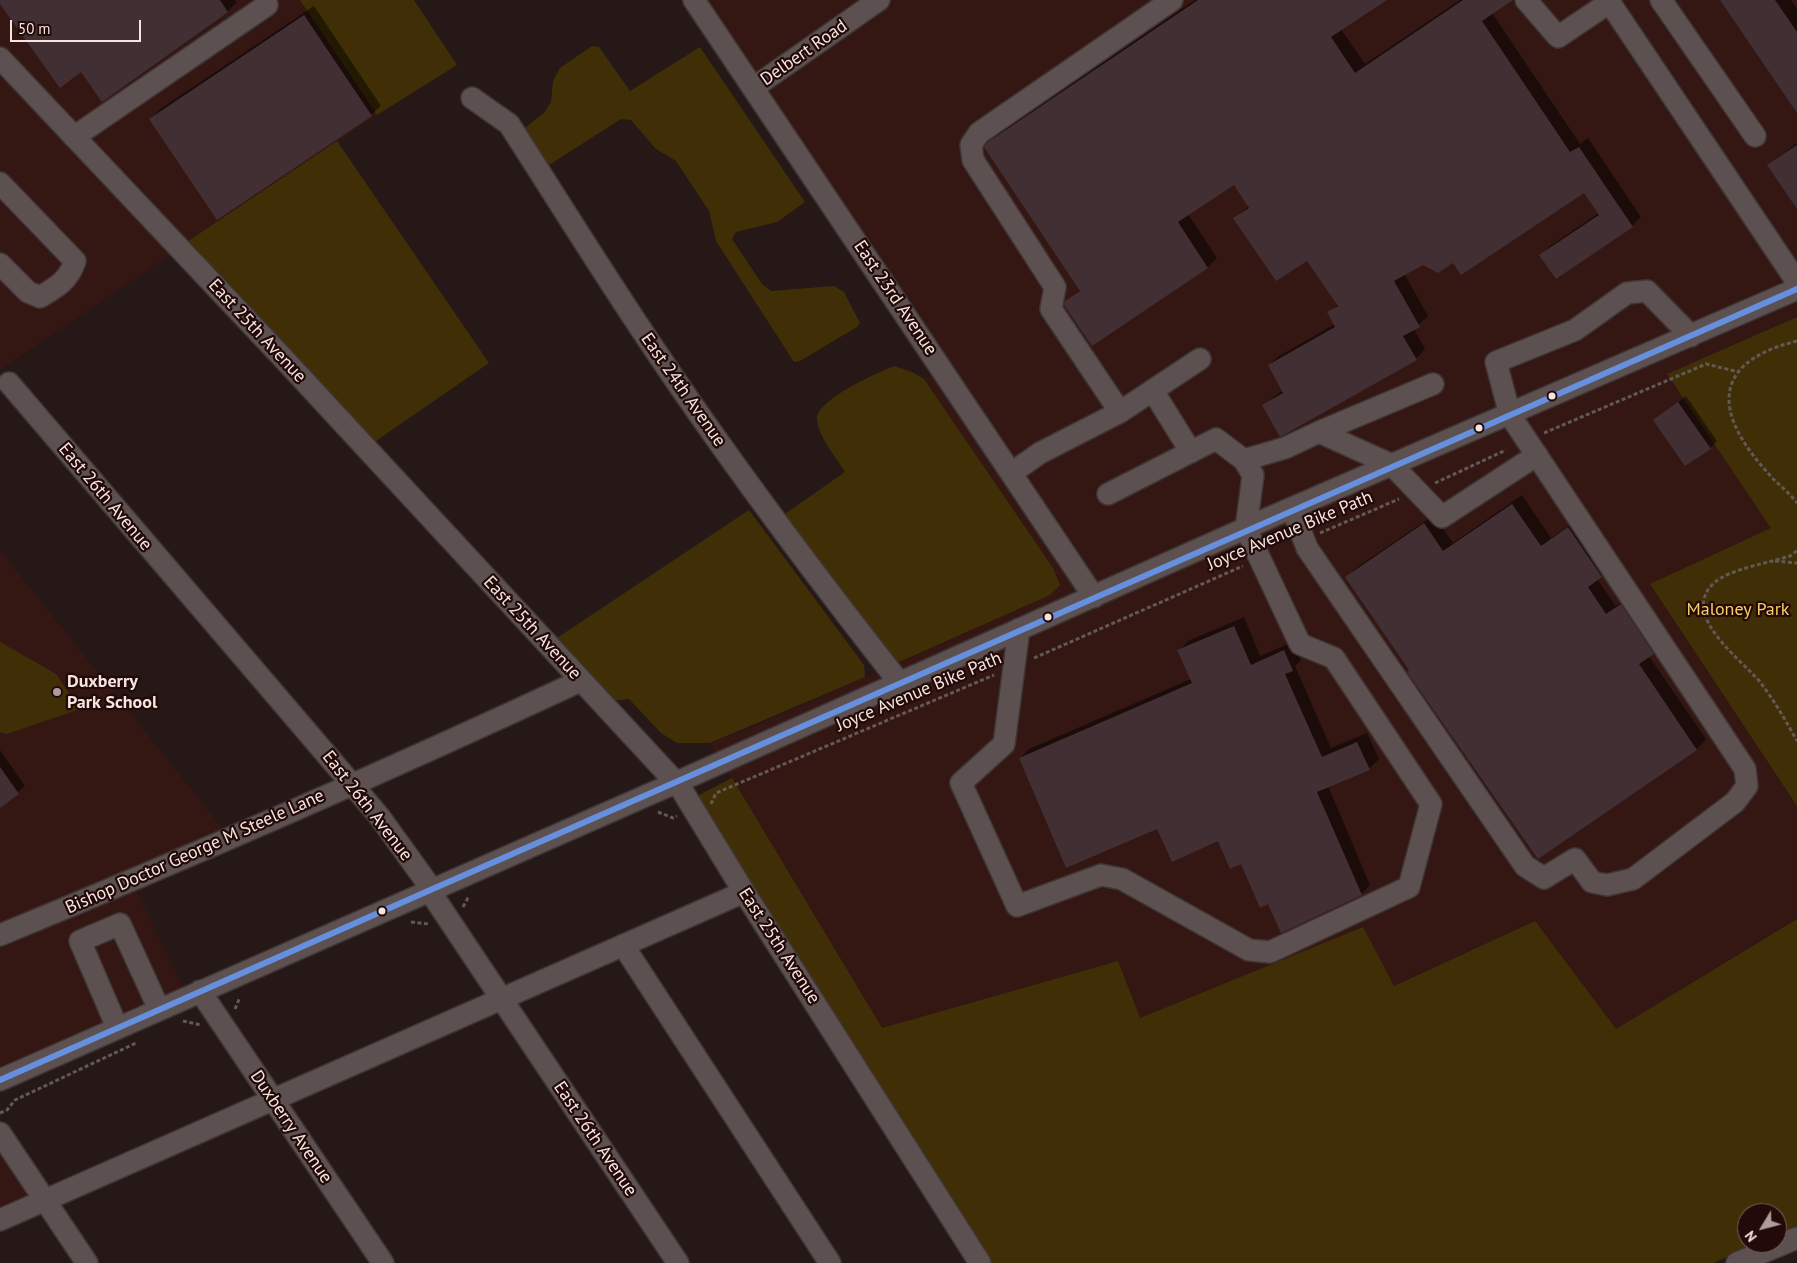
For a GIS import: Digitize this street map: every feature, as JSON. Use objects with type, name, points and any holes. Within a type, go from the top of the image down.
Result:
[{"type":"street","name":"East 23rd Avenue","points":[[694,0],[1013,472],[1094,597]]},
{"type":"street","points":[[1120,412],[1051,309],[1055,287],[973,160],[971,145],[979,132],[1172,0]]},
{"type":"street","points":[[1526,0],[1558,37],[1609,1],[1797,282]]},
{"type":"street","points":[[1661,0],[1755,136]]},
{"type":"street","name":"Delbert Road","points":[[753,88],[867,3]]},
{"type":"street","points":[[74,137],[267,4]]},
{"type":"street","name":"East 25th Avenue","points":[[0,58],[282,357],[675,783],[694,810],[980,1263]]},
{"type":"street","name":"East 24th Avenue","points":[[472,98],[509,124],[656,352],[830,594],[899,682]]},
{"type":"street","points":[[0,183],[75,261],[71,274],[58,286],[40,297],[28,292],[0,264]]},
{"type":"street","points":[[0,1080],[675,783],[1246,528],[1797,289]]},
{"type":"street","points":[[1292,508],[1307,548],[1525,866],[1544,878],[1575,859],[1592,882],[1607,885],[1633,879],[1735,802],[1747,786],[1745,769],[1510,414],[1496,362],[1575,330],[1627,293],[1647,291],[1691,336]]},
{"type":"street","points":[[1013,472],[1040,453],[1120,412],[1200,359]]},
{"type":"street","name":"East 26th Avenue","points":[[9,383],[379,816],[678,1263]]},
{"type":"street","points":[[1244,460],[1285,448],[1433,384]]},
{"type":"street","points":[[1153,391],[1192,452]]},
{"type":"street","points":[[1320,432],[1392,465],[1442,517],[1532,448]]},
{"type":"street","points":[[1019,629],[1004,744],[961,783],[1016,906],[1102,875],[1122,879],[1249,950],[1270,952],[1409,887],[1431,804],[1334,658],[1300,644],[1246,528],[1254,475],[1244,460],[1216,439],[1108,494]]},
{"type":"street","name":"Bishop Doctor George M Steele Lane","points":[[0,935],[132,880],[580,681]]},
{"type":"street","points":[[0,1220],[744,892]]},
{"type":"street","points":[[117,1027],[80,941],[96,934],[120,924],[159,1009]]},
{"type":"street","points":[[623,945],[830,1263]]},
{"type":"street","name":"Duxberry Avenue","points":[[200,991],[383,1263]]},
{"type":"street","points":[[0,1133],[87,1263]]},
{"type":"street","points":[[1738,1263],[1797,1238]]},
{"type":"path","points":[[1797,341],[1764,352],[1744,366],[1733,381],[1727,397],[1730,414],[1744,444],[1797,504]]},
{"type":"path","name":"Joyce Avenue Bike Path","points":[[1303,540],[1417,491],[1532,448],[1706,364],[1739,372]]},
{"type":"path","points":[[1797,551],[1790,556],[1734,573],[1715,582],[1706,592],[1703,604],[1706,618],[1714,632],[1760,682],[1797,741]]},
{"type":"path","name":"Joyce Avenue Bike Path","points":[[649,816],[658,812],[673,818],[711,804],[716,792],[1014,668],[1260,558]]},
{"type":"path","points":[[1773,561],[1797,564]]},
{"type":"path","points":[[404,925],[413,921],[427,924],[462,910],[468,896],[477,892]]},
{"type":"path","points":[[176,1024],[184,1020],[202,1025],[234,1010],[238,998],[246,994]]},
{"type":"path","points":[[0,1113],[7,1110],[15,1100],[140,1041]]},
{"type":"shaded area","points":[[0,0],[300,0],[377,115],[0,370]]},
{"type":"shaded area","points":[[692,0],[1797,0],[1797,317],[1667,374],[1772,528],[1650,585],[1797,806],[1797,919],[1615,1029],[1535,921],[1393,986],[1363,928],[1139,1018],[1118,961],[881,1028],[710,743],[748,729],[1050,595],[1060,584],[1053,568],[924,379],[940,369]]},
{"type":"shaded area","name":"Duxberry Park School","points":[[0,550],[228,835],[130,877],[189,999],[0,1080]]},
{"type":"shaded area","points":[[0,1138],[41,1200],[0,1218]]},
{"type":"green space","points":[[300,0],[414,0],[457,65],[377,115]]},
{"type":"green space","points":[[592,46],[599,47],[630,91],[700,47],[805,202],[777,222],[736,232],[732,239],[762,284],[771,291],[834,286],[844,292],[860,323],[857,327],[800,361],[794,362],[716,241],[709,211],[676,161],[656,149],[631,120],[621,119],[546,167],[522,130],[544,113],[551,102],[553,81],[560,68]]},
{"type":"green space","points":[[337,141],[489,363],[373,443],[187,242]]},
{"type":"green space","name":"Maloney Park","points":[[1797,317],[1797,806],[1650,584],[1771,528],[1667,374]]},
{"type":"green space","points":[[894,366],[912,372],[924,379],[1053,568],[1060,585],[1050,595],[899,662],[880,652],[779,518],[845,472],[821,434],[817,420],[819,412],[826,404],[848,388]]},
{"type":"green space","points":[[749,510],[864,665],[865,677],[710,743],[677,743],[661,733],[629,699],[611,701],[557,638]]},
{"type":"green space","points":[[0,642],[56,674],[80,709],[7,734],[0,732]]},
{"type":"green space","points":[[732,778],[882,1028],[1118,961],[1140,1018],[1363,927],[1394,986],[1535,921],[1616,1029],[1797,919],[1797,1228],[1787,1232],[1787,1203],[1737,1203],[1737,1253],[1713,1263],[990,1263],[695,797]]},
{"type":"building","points":[[0,0],[220,0],[228,12],[102,102],[81,72],[60,88],[0,4]]},
{"type":"building","points":[[1198,0],[1387,0],[1331,37],[1355,73],[1463,0],[1513,0],[1482,21],[1570,152],[1579,147],[1633,227],[1556,279],[1539,255],[1599,215],[1584,193],[1461,275],[1453,263],[1438,273],[1423,265],[1394,281],[1420,327],[1403,336],[1417,360],[1280,437],[1262,405],[1283,393],[1268,365],[1335,327],[1327,312],[1338,306],[1307,261],[1276,281],[1233,218],[1249,208],[1234,185],[1178,222],[1208,268],[1092,346],[1064,305],[1065,301],[1080,291],[984,147],[988,142]]},
{"type":"building","points":[[1720,0],[1775,0],[1797,32],[1797,113]]},
{"type":"building","points":[[304,15],[372,116],[217,220],[149,119]]},
{"type":"building","points":[[1797,145],[1797,209],[1767,165]]},
{"type":"building","points":[[1678,402],[1711,449],[1685,466],[1653,420]]},
{"type":"building","points":[[1512,504],[1541,546],[1568,527],[1602,577],[1588,587],[1606,614],[1621,604],[1654,654],[1639,664],[1697,750],[1538,859],[1407,672],[1409,670],[1345,577],[1424,523],[1443,551]]},
{"type":"building","points":[[1234,626],[1251,665],[1284,650],[1293,671],[1285,674],[1322,757],[1357,742],[1370,770],[1317,792],[1362,895],[1281,933],[1268,904],[1260,908],[1241,864],[1230,869],[1218,841],[1172,862],[1157,829],[1066,868],[1019,758],[1192,683],[1177,650]]},
{"type":"building","points":[[0,767],[19,794],[0,808]]},
{"type":"transit line","points":[[0,1080],[1123,584],[1797,289]]},
{"type":"place","name":"Duxberry Park School","points":[[57,692]]}]
